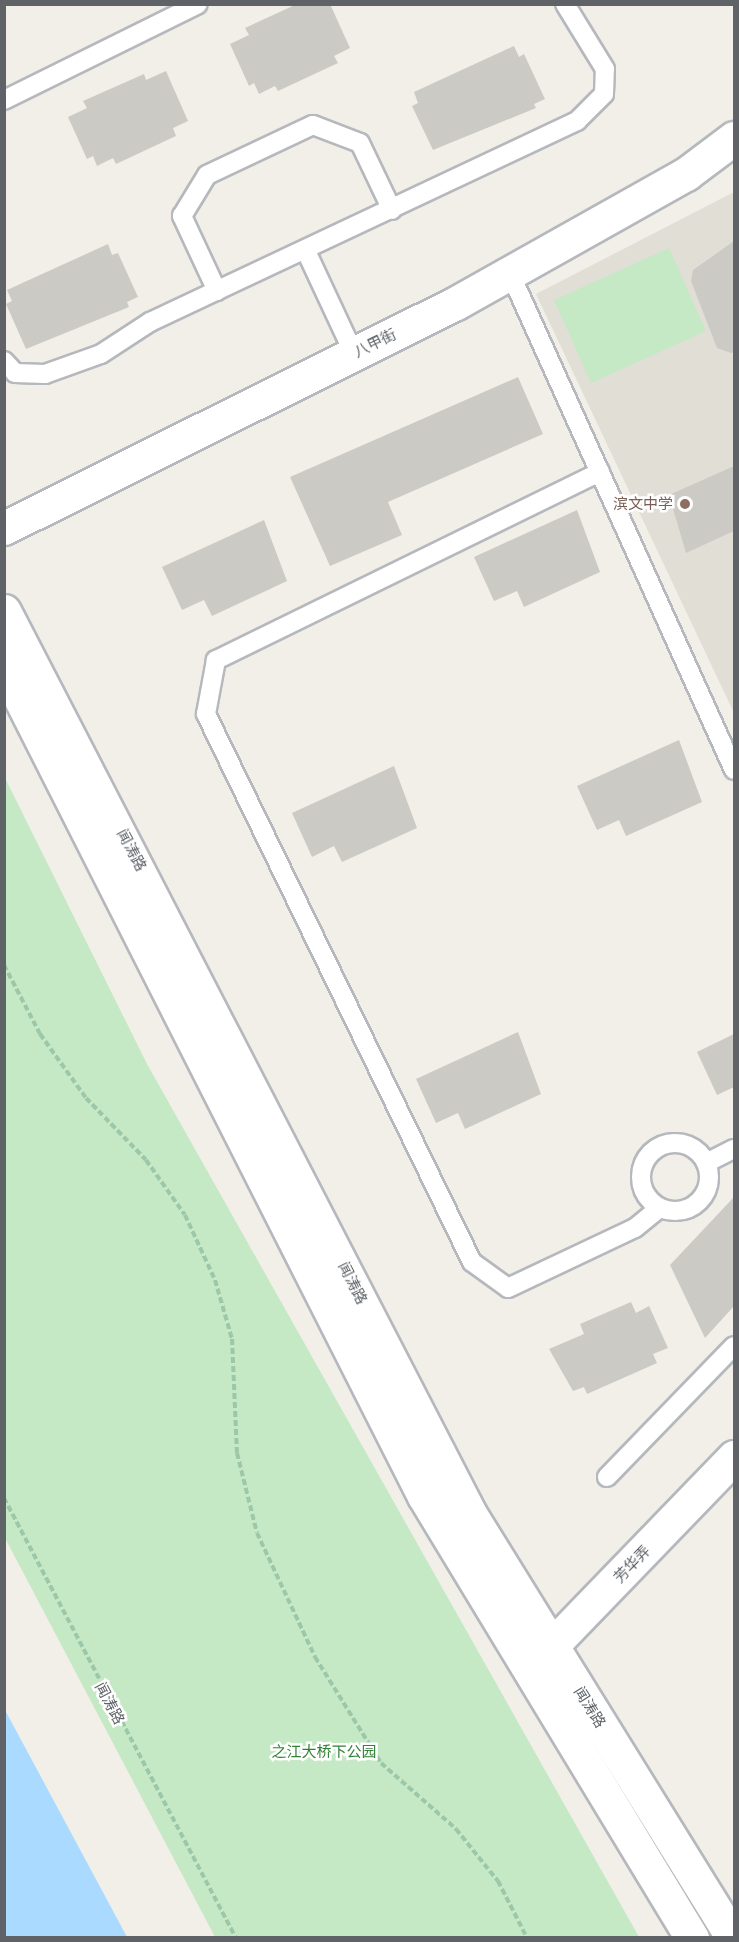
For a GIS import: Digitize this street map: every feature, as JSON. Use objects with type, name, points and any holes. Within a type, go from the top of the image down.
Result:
[{"type":"main road","name":"八甲街","points":[[4,528],[354,354],[510,273],[686,174],[735,138]]},
{"type":"main road","name":"闻涛路","points":[[4,611],[470,1514],[733,1938]]},
{"type":"main road","name":"闻涛路","points":[[4,666],[424,1496],[692,1938]]},
{"type":"main road","name":"芳华弄","points":[[528,1670],[735,1457]]},
{"type":"lane","points":[[4,100],[198,4]]},
{"type":"lane","points":[[4,361],[15,373],[45,374],[101,354],[150,322],[306,251],[577,121],[604,94],[604,69],[565,4]]},
{"type":"lane","points":[[217,291],[182,216],[207,175],[313,125],[360,143],[392,210]]},
{"type":"lane","points":[[306,251],[354,354]]},
{"type":"lane","points":[[510,273],[735,770]]},
{"type":"lane","points":[[600,472],[216,660],[206,714],[472,1262],[508,1288],[635,1228],[660,1208]]},
{"type":"lane","points":[[690,1146],[706,1164],[708,1187],[694,1206],[660,1208],[650,1202],[641,1180],[655,1149],[690,1146]]},
{"type":"lane","points":[[706,1164],[735,1149]]},
{"type":"lane","points":[[607,1477],[735,1346]]},
{"type":"path","points":[[4,965],[40,1035],[86,1098],[147,1160],[185,1215],[215,1280],[232,1339],[237,1453],[257,1533],[315,1657],[381,1762],[456,1829],[498,1881],[527,1938]]},
{"type":"path","name":"闻涛路","points":[[4,1498],[236,1938]]},
{"type":"shaded area","name":"滨文中学","points":[[734,192],[734,713],[536,294]]},
{"type":"green space","points":[[669,248],[706,331],[591,383],[554,300]]},
{"type":"green space","name":"之江大桥下公园","points":[[5,778],[147,1064],[639,1937],[215,1937],[5,1538]]},
{"type":"water","points":[[5,1710],[127,1937],[5,1937]]},
{"type":"building","points":[[297,4],[330,4],[350,48],[334,56],[338,63],[278,91],[275,86],[259,94],[254,83],[249,86],[230,44],[249,35],[245,28]]},
{"type":"building","points":[[514,46],[519,57],[524,54],[545,99],[534,104],[536,108],[433,150],[412,106],[418,103],[414,92]]},
{"type":"building","points":[[166,71],[188,121],[173,128],[176,136],[116,164],[113,158],[97,166],[93,156],[87,159],[68,117],[87,108],[83,101],[144,74],[146,80]]},
{"type":"building","points":[[734,241],[734,352],[731,353],[717,348],[691,281],[693,270]]},
{"type":"building","points":[[108,244],[112,255],[118,253],[138,297],[127,302],[129,307],[26,349],[6,304],[12,301],[7,290]]},
{"type":"building","points":[[518,377],[543,434],[388,502],[402,535],[330,566],[290,477]]},
{"type":"building","points":[[734,466],[734,531],[686,553],[669,495]]},
{"type":"building","points":[[577,510],[600,572],[524,607],[517,591],[494,601],[474,557]]},
{"type":"building","points":[[264,520],[287,581],[212,616],[204,600],[182,610],[162,567]]},
{"type":"building","points":[[679,740],[702,802],[626,836],[619,820],[597,830],[577,786]]},
{"type":"building","points":[[394,766],[417,828],[342,862],[334,846],[312,857],[292,813]]},
{"type":"building","points":[[518,1032],[541,1094],[465,1129],[458,1113],[436,1123],[416,1079]]},
{"type":"building","points":[[734,1034],[734,1087],[717,1095],[697,1052]]},
{"type":"building","points":[[734,1197],[734,1306],[705,1338],[670,1265]]},
{"type":"building","points":[[631,1302],[636,1313],[649,1306],[668,1348],[653,1354],[657,1363],[587,1394],[584,1387],[573,1391],[549,1349],[584,1334],[580,1324]]},
{"type":"place","name":"滨文中学","points":[[685,504]]}]
